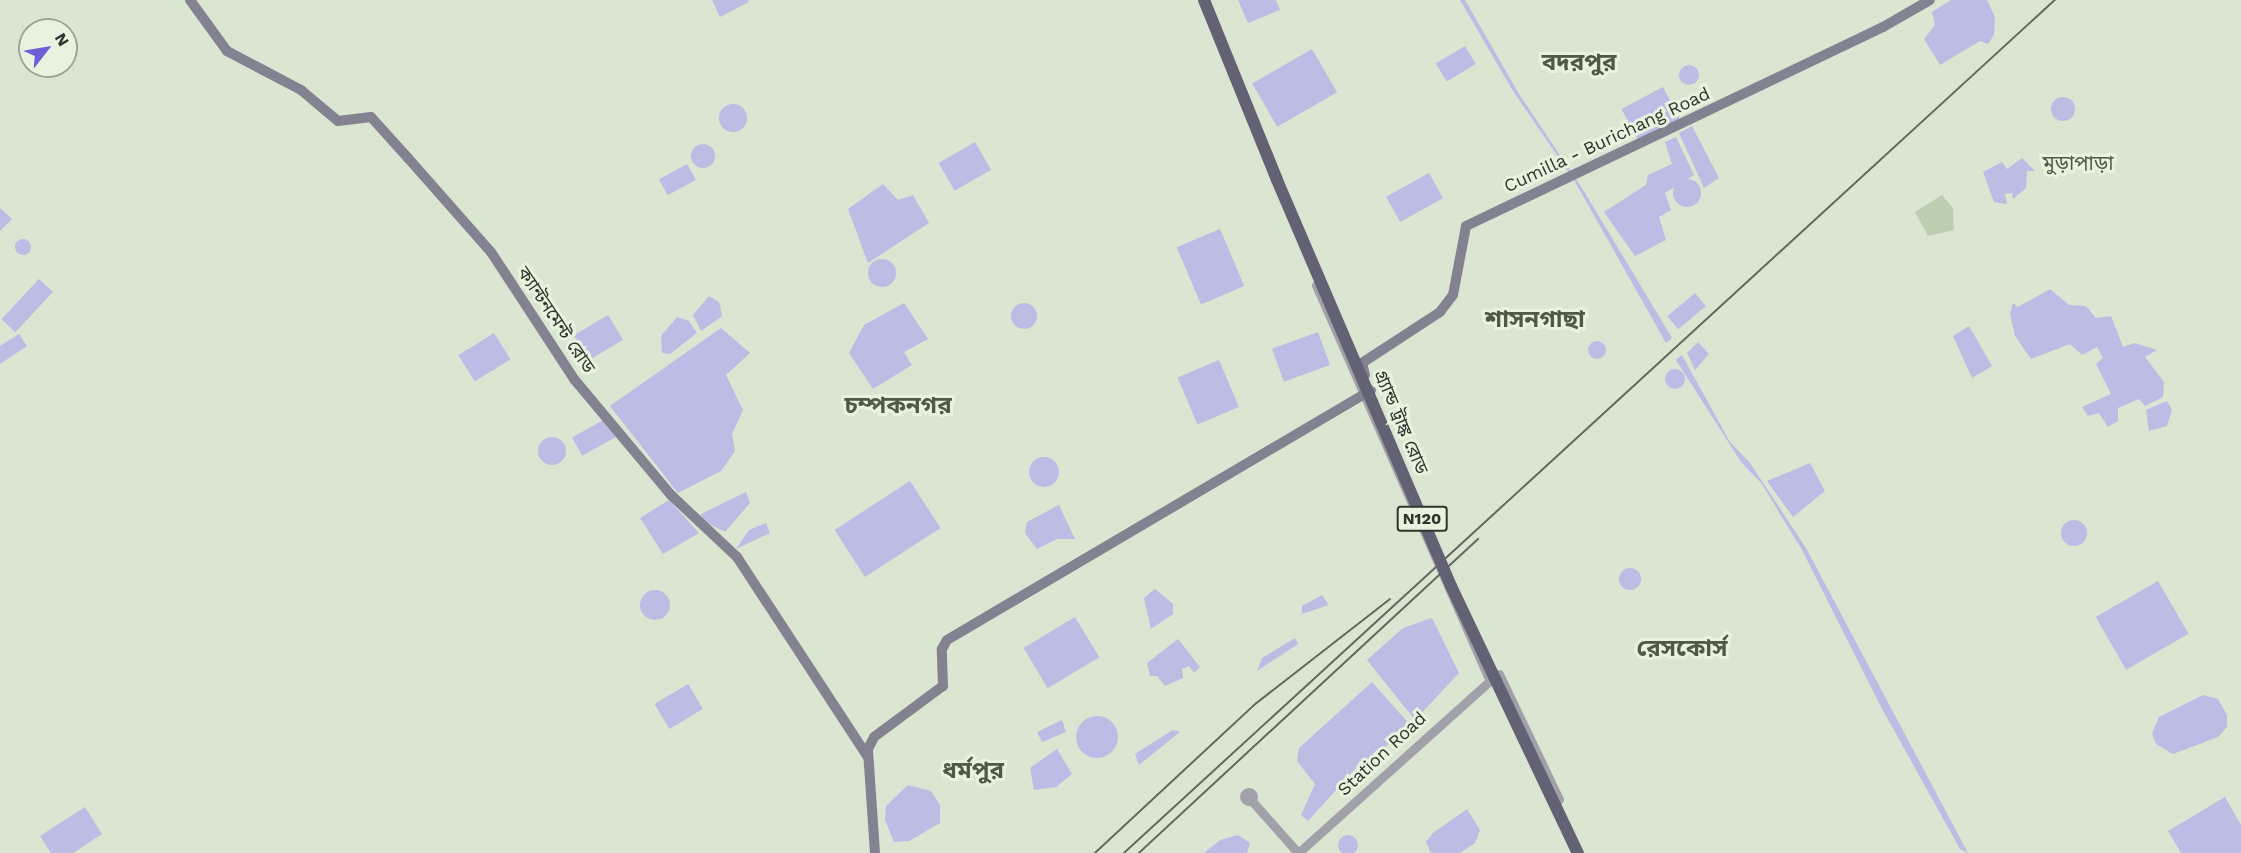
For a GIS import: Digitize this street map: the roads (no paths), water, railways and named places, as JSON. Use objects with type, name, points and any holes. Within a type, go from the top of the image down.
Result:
[{"type":"highway","name":"গ্র্যান্ড ট্রাঙ্ক রোড","points":[[1204,0],[1277,180],[1451,586],[1576,853]]},
{"type":"main road","name":"ক্যান্টনমেন্ট রোড","points":[[190,0],[227,51],[301,90],[338,121],[371,117],[401,149],[490,252],[574,379],[671,495],[737,557],[868,757]]},
{"type":"main road","name":"Cumilla - Burichang Road","points":[[1362,363],[1440,312],[1449,301],[1457,286],[1460,243],[1466,226],[1930,0]]},
{"type":"main road","points":[[875,853],[868,757],[874,736],[943,686],[942,649],[947,640],[1364,398],[1372,392],[1362,363]]},
{"type":"street","points":[[1262,143],[1362,363],[1441,556],[1584,853]]},
{"type":"street","points":[[1262,143],[1364,398],[1490,681],[1576,853]]},
{"type":"street","name":"Station Road","points":[[1251,800],[1298,853],[1490,681]]},
{"type":"water","points":[[712,0],[748,0],[749,2],[720,17]]},
{"type":"water","points":[[1238,0],[1276,0],[1280,10],[1248,23]]},
{"type":"water","points":[[1460,0],[1465,0],[1519,94],[1582,188],[1672,338],[1666,343],[1574,180],[1513,91]]},
{"type":"water","points":[[1951,0],[1987,0],[1995,17],[1994,35],[1988,44],[1980,41],[1940,65],[1924,39],[1935,25],[1932,12]]},
{"type":"water","points":[[1465,46],[1476,64],[1447,82],[1436,64]]},
{"type":"water","points":[[1312,49],[1337,92],[1277,127],[1252,84]]},
{"type":"water","points":[[1685,65],[1693,65],[1699,71],[1699,79],[1693,85],[1685,85],[1679,79],[1679,71]]},
{"type":"water","points":[[1663,87],[1680,119],[1638,141],[1622,109]]},
{"type":"water","points":[[2063,97],[2071,101],[2075,109],[2071,117],[2063,121],[2055,117],[2051,109],[2055,101]]},
{"type":"water","points":[[733,104],[743,108],[747,118],[743,128],[733,132],[723,128],[719,118],[723,108]]},
{"type":"water","points":[[1692,126],[1719,178],[1704,188],[1679,133]]},
{"type":"water","points":[[1676,137],[1694,175],[1665,193],[1671,210],[1659,217],[1666,240],[1635,256],[1604,212],[1646,185],[1648,175],[1672,164],[1665,142]]},
{"type":"water","points":[[975,142],[991,170],[955,191],[939,163]]},
{"type":"water","points":[[703,144],[708,145],[714,151],[714,161],[708,167],[703,168],[698,167],[692,161],[691,156],[692,151],[698,145]]},
{"type":"water","points":[[2022,158],[2035,171],[2027,171],[2026,188],[2013,199],[2012,193],[2005,194],[2007,204],[1994,202],[1983,172],[2002,162],[2007,169]]},
{"type":"water","points":[[687,164],[696,180],[668,195],[659,180]]},
{"type":"water","points":[[1429,173],[1443,198],[1400,222],[1386,197]]},
{"type":"water","points":[[1687,179],[1697,183],[1701,193],[1697,203],[1687,207],[1677,203],[1673,193],[1677,183]]},
{"type":"water","points":[[883,184],[898,200],[913,195],[929,223],[868,263],[848,209]]},
{"type":"water","points":[[0,208],[12,219],[0,231]]},
{"type":"water","points":[[1220,229],[1244,286],[1201,304],[1177,247]]},
{"type":"water","points":[[20,239],[26,239],[31,247],[29,253],[20,255],[15,250],[15,244]]},
{"type":"water","points":[[882,259],[892,263],[896,273],[892,283],[882,287],[872,283],[868,273],[872,263]]},
{"type":"water","points":[[39,279],[53,292],[15,332],[1,319]]},
{"type":"water","points":[[2050,289],[2069,305],[2086,306],[2096,318],[2111,316],[2123,347],[2135,343],[2157,350],[2145,357],[2164,382],[2163,397],[2145,406],[2139,399],[2118,408],[2118,421],[2108,427],[2099,413],[2088,416],[2082,407],[2111,394],[2096,364],[2103,358],[2097,347],[2082,355],[2070,344],[2031,359],[2015,336],[2010,314],[2013,303],[2018,307]]},
{"type":"water","points":[[1695,293],[1706,306],[1678,329],[1667,316]]},
{"type":"water","points":[[709,296],[719,302],[722,316],[701,331],[693,315]]},
{"type":"water","points":[[904,303],[928,339],[904,352],[912,365],[873,389],[849,353],[864,325]]},
{"type":"water","points":[[1024,303],[1033,307],[1037,316],[1033,325],[1024,329],[1015,325],[1011,316],[1015,307]]},
{"type":"water","points":[[608,315],[623,340],[589,360],[574,336]]},
{"type":"water","points":[[677,317],[689,321],[697,333],[670,354],[662,353],[661,336]]},
{"type":"water","points":[[1969,326],[1992,366],[1972,378],[1953,336]]},
{"type":"water","points":[[721,328],[750,353],[726,375],[743,410],[732,434],[735,451],[721,471],[678,493],[610,406]]},
{"type":"water","points":[[1318,332],[1330,365],[1284,382],[1272,349]]},
{"type":"water","points":[[494,333],[510,359],[475,382],[458,355]]},
{"type":"water","points":[[19,334],[27,346],[0,364],[0,346]]},
{"type":"water","points":[[1597,341],[1603,344],[1606,350],[1603,356],[1597,359],[1591,356],[1588,350],[1591,344]]},
{"type":"water","points":[[1698,342],[1709,354],[1695,370],[1687,353]]},
{"type":"water","points":[[1682,355],[1730,442],[1750,463],[1806,548],[1968,853],[1960,849],[1880,705],[1802,550],[1762,484],[1741,462],[1676,360]]},
{"type":"water","points":[[1219,360],[1239,407],[1198,425],[1178,378]]},
{"type":"water","points":[[1671,369],[1679,369],[1685,375],[1685,383],[1679,389],[1671,389],[1665,383],[1665,375]]},
{"type":"water","points":[[2167,401],[2172,410],[2167,426],[2149,431],[2146,410]]},
{"type":"water","points":[[607,418],[617,436],[582,456],[572,437]]},
{"type":"water","points":[[552,437],[562,441],[566,451],[562,461],[552,465],[542,461],[538,451],[542,441]]},
{"type":"water","points":[[1044,457],[1050,458],[1058,466],[1058,478],[1050,486],[1044,487],[1038,486],[1030,478],[1029,472],[1030,466],[1038,458]]},
{"type":"water","points":[[1810,463],[1825,491],[1793,517],[1767,481]]},
{"type":"water","points":[[910,481],[940,528],[865,577],[835,530]]},
{"type":"water","points":[[746,492],[750,503],[725,532],[702,520],[701,514]]},
{"type":"water","points":[[669,500],[699,533],[663,554],[640,518]]},
{"type":"water","points":[[1059,505],[1075,539],[1057,539],[1037,549],[1025,533],[1027,522]]},
{"type":"water","points":[[2074,520],[2083,524],[2087,533],[2083,542],[2074,546],[2065,542],[2061,533],[2065,524]]},
{"type":"water","points":[[766,523],[770,533],[736,549],[749,530]]},
{"type":"water","points":[[1630,568],[1638,571],[1641,579],[1638,587],[1630,590],[1622,587],[1619,579],[1622,571]]},
{"type":"water","points":[[2158,581],[2188,634],[2126,670],[2096,617]]},
{"type":"water","points":[[1155,589],[1173,604],[1173,614],[1151,629],[1144,598]]},
{"type":"water","points":[[655,590],[666,594],[670,605],[666,616],[655,620],[644,616],[640,605],[644,594]]},
{"type":"water","points":[[1322,595],[1329,605],[1302,614],[1302,606]]},
{"type":"water","points":[[1075,617],[1099,657],[1048,688],[1024,648]]},
{"type":"water","points":[[1432,618],[1459,673],[1415,720],[1367,660],[1403,628]]},
{"type":"water","points":[[1295,638],[1298,644],[1257,671],[1262,658]]},
{"type":"water","points":[[1178,639],[1200,667],[1194,673],[1189,666],[1182,669],[1183,678],[1165,686],[1157,676],[1150,676],[1147,663]]},
{"type":"water","points":[[1372,682],[1412,727],[1354,770],[1308,821],[1301,815],[1315,784],[1297,761],[1299,748]]},
{"type":"water","points":[[688,684],[703,709],[670,729],[655,704]]},
{"type":"water","points":[[2203,695],[2218,699],[2227,715],[2227,727],[2218,737],[2173,754],[2156,744],[2152,734],[2159,717]]},
{"type":"water","points":[[1097,716],[1112,722],[1118,737],[1112,752],[1097,758],[1082,752],[1076,737],[1082,722]]},
{"type":"water","points":[[1062,720],[1066,732],[1042,742],[1037,732]]},
{"type":"water","points":[[1173,730],[1180,732],[1139,765],[1135,754]]},
{"type":"water","points":[[1057,749],[1072,774],[1056,787],[1034,790],[1030,768]]},
{"type":"water","points":[[908,785],[931,791],[940,805],[940,823],[909,841],[894,842],[885,820],[886,806]]},
{"type":"water","points":[[2225,797],[2241,825],[2241,853],[2181,853],[2168,831]]},
{"type":"water","points":[[85,807],[102,834],[73,853],[51,853],[40,836]]},
{"type":"water","points":[[1467,809],[1480,830],[1475,843],[1460,853],[1431,853],[1426,842],[1433,833]]},
{"type":"water","points":[[1238,835],[1250,843],[1247,853],[1204,853],[1220,840]]},
{"type":"water","points":[[1348,835],[1355,838],[1358,845],[1355,852],[1348,855],[1341,852],[1338,845],[1341,838]]},
{"type":"railway","points":[[1124,853],[2055,0]]},
{"type":"railway","points":[[1139,853],[1478,539]]},
{"type":"railway","points":[[1095,853],[1254,705],[1390,599]]},
{"type":"district","name":"বদরপুর","points":[[1579,63]]},
{"type":"district","name":"মুড়াপাড়া","points":[[2078,163]]},
{"type":"district","name":"শাসনগাছা","points":[[1535,320]]},
{"type":"district","name":"চম্পকনগর","points":[[898,406]]},
{"type":"district","name":"রেসকোর্স","points":[[1682,649]]},
{"type":"district","name":"ধর্মপুর","points":[[973,771]]}]
